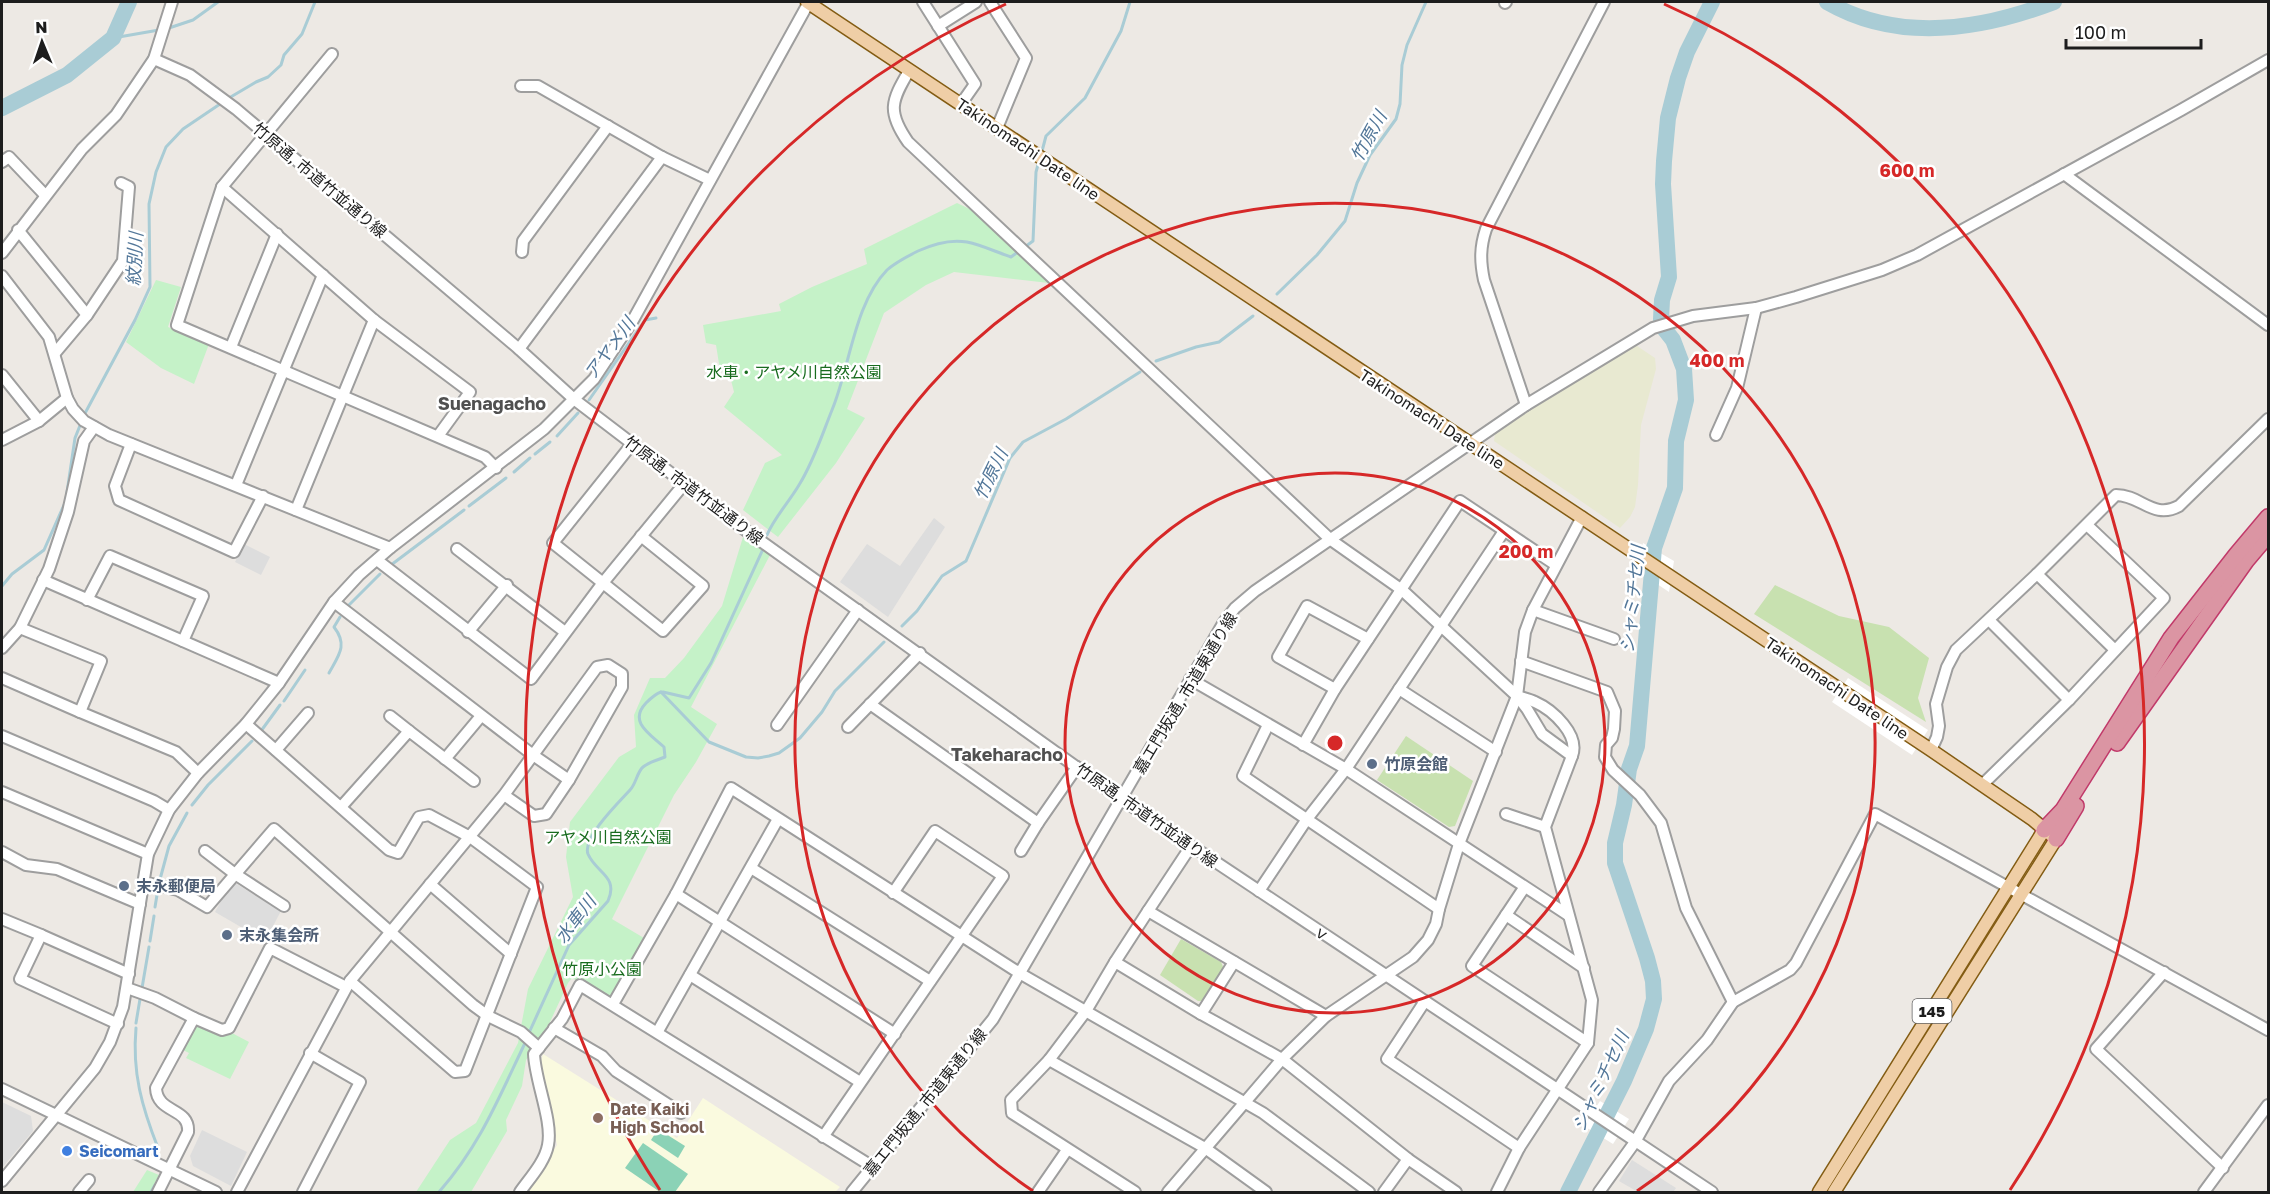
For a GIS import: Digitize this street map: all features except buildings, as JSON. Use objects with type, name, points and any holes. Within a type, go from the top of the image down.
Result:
[{"type":"highway","points":[[2050,834],[2171,638],[2268,517]]},
{"type":"highway","points":[[2050,834],[2246,561],[2268,535]]},
{"type":"main road","name":"Takinomachi Date line","points":[[808,2],[1926,746],[2050,834]]},
{"type":"main road","name":"145","points":[[1819,1192],[2050,834]]},
{"type":"main road","name":"145","points":[[1834,1192],[2015,890]]},
{"type":"street","points":[[2,253],[82,148],[116,115],[154,59],[172,2]]},
{"type":"street","points":[[2,1181],[95,1068],[118,1024],[127,988],[148,854],[169,810],[198,773],[246,724],[279,683],[334,602],[359,575],[390,548],[544,429],[594,379],[627,330],[808,2]]},
{"type":"street","points":[[923,2],[975,84],[961,104]]},
{"type":"street","points":[[938,26],[976,2]]},
{"type":"street","points":[[990,2],[1026,58],[997,128]]},
{"type":"street","points":[[1526,405],[1484,280],[1480,261],[1480,245],[1486,229],[1604,2]]},
{"type":"street","points":[[332,54],[264,133],[222,187],[177,325],[438,436],[485,458],[496,468]]},
{"type":"street","name":"竹原通, 市道竹並通り線","points":[[154,59],[190,75],[215,92],[519,349],[575,400],[684,484],[1121,799],[1259,891]]},
{"type":"street","name":"嘉エ門坂通, 市道東通り線","points":[[852,1192],[993,1019],[1224,622],[1235,608],[1254,591],[1526,405],[1653,328],[1674,321],[1756,308],[1851,280],[1917,255],[2268,60]]},
{"type":"street","points":[[909,70],[892,105],[897,126],[908,142],[1331,540],[1402,590],[1442,625],[1516,696],[1542,734],[1572,756]]},
{"type":"street","points":[[521,86],[538,86],[662,157],[710,180]]},
{"type":"street","points":[[522,252],[523,241],[608,126]]},
{"type":"street","points":[[2,162],[9,157],[45,195]]},
{"type":"street","points":[[519,349],[662,157]]},
{"type":"street","points":[[2064,174],[2268,325]]},
{"type":"street","points":[[55,352],[87,315],[123,261],[129,187],[121,183]]},
{"type":"street","points":[[222,187],[374,320],[470,392],[438,436]]},
{"type":"street","points":[[18,230],[87,315]]},
{"type":"street","points":[[231,347],[277,234]]},
{"type":"street","points":[[236,485],[323,274]]},
{"type":"street","points":[[2,276],[50,337],[67,398],[84,421],[131,444],[390,548]]},
{"type":"street","points":[[1716,435],[1737,388],[1756,308]]},
{"type":"street","points":[[296,510],[374,320]]},
{"type":"street","points":[[2,375],[39,422]]},
{"type":"street","points":[[2,440],[39,422],[67,398]]},
{"type":"street","points":[[1926,746],[1937,737],[1939,726],[1936,704],[1947,667],[1956,650],[2116,495],[2126,495],[2156,510],[2170,511],[2179,506],[2268,419]]},
{"type":"street","points":[[2,648],[20,628],[43,580],[68,512],[84,441],[94,427]]},
{"type":"street","points":[[131,444],[115,486],[119,500],[234,552],[263,496]]},
{"type":"street","points":[[632,444],[553,543],[663,632],[703,586],[641,536]]},
{"type":"street","points":[[377,560],[531,679],[602,584],[684,484]]},
{"type":"street","points":[[1302,745],[1335,689],[1460,501],[1556,565]]},
{"type":"street","points":[[1168,1192],[1243,1102],[1326,1016],[1413,957],[1428,940],[1436,924],[1438,909],[1459,844],[1516,696],[1525,632],[1533,609],[1582,517]]},
{"type":"street","points":[[1982,785],[2069,700],[2164,598],[2087,525]]},
{"type":"street","points":[[1259,891],[1306,819],[1346,769],[1504,531]]},
{"type":"street","points":[[457,549],[507,585],[565,632]]},
{"type":"street","points":[[87,600],[110,556],[203,596],[183,641]]},
{"type":"street","points":[[2037,574],[2115,650]]},
{"type":"street","points":[[43,580],[279,683]]},
{"type":"street","points":[[468,632],[507,585]]},
{"type":"street","points":[[334,602],[481,716],[569,780]]},
{"type":"street","points":[[1335,689],[1278,657],[1307,606],[1368,639]]},
{"type":"street","points":[[1533,609],[1614,639]]},
{"type":"street","points":[[777,725],[858,610]]},
{"type":"street","points":[[1989,620],[2069,700]]},
{"type":"street","points":[[20,628],[100,661],[80,712]]},
{"type":"street","points":[[848,727],[920,653]]},
{"type":"street","points":[[1521,661],[1607,692],[1615,711],[1614,729],[1612,738],[1606,745],[1605,756],[1613,770],[1640,795],[1661,823],[1686,908],[1733,1002]]},
{"type":"street","points":[[237,1192],[348,984],[504,795],[597,667],[608,665],[622,674],[622,687],[569,780],[546,814],[534,816],[504,795]]},
{"type":"street","points":[[2,678],[176,752],[198,773]]},
{"type":"street","points":[[1190,679],[1346,769],[1568,915]]},
{"type":"street","points":[[1399,689],[1496,752]]},
{"type":"street","points":[[1497,1192],[1519,1148],[1588,1043],[1592,1000],[1545,826],[1575,749],[1566,728],[1557,718],[1535,702],[1516,696]]},
{"type":"street","points":[[870,704],[1038,823]]},
{"type":"street","points":[[276,750],[308,712]]},
{"type":"street","points":[[390,716],[474,781]]},
{"type":"street","points":[[446,759],[481,716]]},
{"type":"street","points":[[127,988],[155,998],[222,1030],[229,1028],[270,948],[348,984],[455,1072],[465,1071],[537,887],[470,837],[429,815],[419,817],[398,853],[389,850],[246,724]]},
{"type":"street","points":[[1268,725],[1243,776],[1438,909]]},
{"type":"street","points":[[341,807],[409,731]]},
{"type":"street","points":[[2,736],[154,801],[169,810]]},
{"type":"street","points":[[1021,850],[1077,767]]},
{"type":"street","points":[[613,1004],[676,894],[731,788],[1020,974],[1263,1113],[1370,1192]]},
{"type":"street","points":[[2,792],[148,854]]},
{"type":"street","points":[[1506,814],[1545,826]]},
{"type":"street","points":[[1599,1192],[1635,1142],[1669,1082],[1707,1040],[1733,1002],[1790,970],[1796,963],[1875,814],[2268,1029]]},
{"type":"street","points":[[658,1031],[778,819]]},
{"type":"street","points":[[143,882],[178,890],[207,907],[274,829],[488,1016],[531,1041],[549,1134],[548,1147],[541,1162],[520,1192]]},
{"type":"street","points":[[823,1137],[1003,876],[935,831],[893,893]]},
{"type":"street","points":[[1135,1192],[1012,1113],[1011,1100],[1049,1060],[1086,1011],[1115,962],[1191,846]]},
{"type":"street","points":[[205,851],[284,906]]},
{"type":"street","points":[[2,852],[26,865],[57,869],[140,904]]},
{"type":"street","points":[[751,868],[930,981]]},
{"type":"street","points":[[430,884],[511,954]]},
{"type":"street","points":[[1524,888],[1472,966],[1588,1043]]},
{"type":"street","name":"ｖ","points":[[1259,891],[1386,975]]},
{"type":"street","points":[[676,894],[895,1034]]},
{"type":"street","points":[[1148,911],[1326,1016]]},
{"type":"street","points":[[1506,915],[1584,968]]},
{"type":"street","points":[[2,919],[129,974]]},
{"type":"street","points":[[41,935],[20,980],[118,1024]]},
{"type":"street","points":[[1115,962],[1282,1059],[1408,1159],[1456,1192]]},
{"type":"street","points":[[1202,1014],[1234,962]]},
{"type":"street","points":[[2164,972],[2096,1049],[2223,1167]]},
{"type":"street","points":[[690,975],[860,1082]]},
{"type":"street","points":[[1386,975],[1712,1192]]},
{"type":"street","points":[[531,1041],[554,1028],[562,1019],[580,985],[658,1031],[873,1167]]},
{"type":"street","points":[[1425,1001],[1387,1059],[1519,1148]]},
{"type":"street","points":[[158,1192],[188,1132],[189,1124],[187,1119],[160,1102],[156,1097],[156,1088],[194,1018]]},
{"type":"street","points":[[554,1028],[602,1056],[616,1071],[681,1113]]},
{"type":"street","points":[[303,1192],[360,1082],[310,1053]]},
{"type":"street","points":[[1049,1060],[1204,1148],[1266,1192]]},
{"type":"street","points":[[2,1089],[216,1192]]},
{"type":"street","points":[[2204,1192],[2268,1105]]},
{"type":"street","points":[[1040,1192],[1067,1150]]},
{"type":"street","points":[[1384,1192],[1408,1159]]},
{"type":"street","points":[[79,1192],[89,1180]]},
{"type":"shaded area","points":[[1634,344],[1655,358],[1656,369],[1641,425],[1635,507],[1620,528],[1494,441],[1495,434]]},
{"type":"shaded area","points":[[934,518],[945,527],[888,617],[840,582],[867,544],[900,566]]},
{"type":"shaded area","points":[[244,544],[270,557],[261,575],[235,562]]},
{"type":"shaded area","points":[[232,881],[281,911],[265,941],[215,912]]},
{"type":"shaded area","name":"Date Kaiki High School","points":[[543,1054],[677,1138],[703,1098],[840,1187],[835,1192],[525,1192],[557,1145],[540,1065]]},
{"type":"shaded area","points":[[2,1102],[31,1116],[33,1131],[2,1168]]},
{"type":"shaded area","points":[[202,1130],[247,1152],[231,1186],[193,1166],[190,1156]]},
{"type":"shaded area","points":[[1632,1160],[1676,1188],[1673,1192],[1638,1192],[1619,1181]]},
{"type":"green space","name":"水車・アヤメ川自然公園","points":[[957,203],[976,212],[1049,283],[954,272],[926,285],[884,313],[847,409],[865,418],[836,463],[778,537],[743,510],[765,463],[782,455],[724,407],[734,392],[730,376],[720,370],[716,345],[706,343],[703,325],[781,311],[779,304],[812,287],[867,264],[864,249]]},
{"type":"green space","points":[[156,280],[181,287],[168,327],[209,344],[194,384],[161,368],[126,342]]},
{"type":"green space","name":"アヤメ川自然公園","points":[[743,537],[770,555],[691,707],[717,724],[674,795],[612,919],[644,938],[610,999],[572,978],[568,983],[550,1022],[526,1060],[522,1086],[506,1120],[507,1131],[471,1192],[416,1192],[450,1140],[476,1123],[518,1043],[528,989],[573,897],[566,857],[570,822],[619,757],[636,747],[634,715],[650,678],[665,678],[684,658],[722,606]]},
{"type":"green space","points":[[1775,585],[1839,616],[1889,627],[1929,658],[1918,698],[1926,722],[1754,614]]},
{"type":"green space","points":[[1406,736],[1473,781],[1455,826],[1449,827],[1377,780]]},
{"type":"green space","points":[[1181,939],[1221,962],[1224,969],[1205,1001],[1198,1001],[1160,975]]},
{"type":"green space","points":[[198,1024],[224,1035],[232,1033],[249,1042],[230,1079],[186,1058],[189,1053],[181,1049],[193,1025]]},
{"type":"green space","points":[[658,1129],[685,1146],[678,1158],[651,1140]]},
{"type":"green space","points":[[643,1143],[688,1174],[675,1192],[660,1192],[625,1168]]},
{"type":"green space","points":[[147,1170],[159,1175],[150,1192],[133,1192]]},
{"type":"pier","points":[[1643,543],[1674,561],[1669,592],[1639,572]]},
{"type":"pier","points":[[1848,678],[1928,730],[1912,755],[1832,702]]},
{"type":"pier","points":[[1600,1101],[1629,1119],[1613,1144],[1584,1126]]},
{"type":"waterway","points":[[2,108],[67,75],[113,38],[129,2]]},
{"type":"waterway","points":[[166,29],[193,20],[218,2]]},
{"type":"waterway","name":"紋別川","points":[[229,98],[268,77],[281,65],[284,55],[302,34],[315,2]]},
{"type":"waterway","points":[[1041,155],[1046,136],[1085,98],[1121,31],[1130,2]]},
{"type":"waterway","name":"竹原川","points":[[1277,294],[1317,255],[1345,221],[1357,183],[1370,155],[1396,119],[1400,104],[1402,65],[1407,45],[1426,2]]},
{"type":"waterway","name":"シャミチセ川","points":[[1568,1192],[1624,1081],[1646,1029],[1654,999],[1653,981],[1647,958],[1615,863],[1615,843],[1629,769],[1637,746],[1654,548],[1675,488],[1676,441],[1686,400],[1684,369],[1673,340],[1662,326],[1661,319],[1662,300],[1669,277],[1663,184],[1668,118],[1687,52],[1712,2]]},
{"type":"waterway","name":"シャミチセ川","points":[[1827,2],[1854,15],[1882,23],[1940,28],[1998,20],[2054,2]]},
{"type":"waterway","points":[[113,38],[159,30]]},
{"type":"waterway","name":"紋別川","points":[[83,417],[150,287],[149,204],[156,172],[166,147],[183,129],[223,102]]},
{"type":"waterway","points":[[767,535],[799,485],[813,458],[838,393],[860,318],[876,284],[894,264],[936,244],[954,241],[967,242],[1011,257],[1033,241],[1036,172],[1039,161]]},
{"type":"waterway","name":"竹原川","points":[[1156,361],[1196,347],[1219,342],[1253,316]]},
{"type":"waterway","name":"アヤメ川","points":[[589,400],[645,320],[656,318]]},
{"type":"waterway","name":"竹原川","points":[[902,626],[917,611],[942,576],[966,561],[1010,458],[1023,442],[1066,419],[1140,372]]},
{"type":"waterway","name":"アヤメ川","points":[[557,436],[578,413]]},
{"type":"waterway","name":"紋別川","points":[[66,499],[75,438],[81,423]]},
{"type":"waterway","name":"アヤメ川","points":[[535,454],[550,442]]},
{"type":"waterway","name":"アヤメ川","points":[[514,472],[530,458]]},
{"type":"waterway","name":"アヤメ川","points":[[469,506],[506,478]]},
{"type":"waterway","name":"紋別川","points":[[2,586],[12,574],[44,550],[64,505]]},
{"type":"waterway","name":"アヤメ川","points":[[391,565],[464,510]]},
{"type":"waterway","points":[[663,692],[689,698],[711,663],[763,549]]},
{"type":"waterway","name":"アヤメ川","points":[[347,607],[380,574]]},
{"type":"waterway","name":"アヤメ川","points":[[329,673],[341,650],[341,639],[334,627],[340,617]]},
{"type":"waterway","name":"竹原川","points":[[661,692],[709,742],[746,757],[769,756],[779,753],[800,738],[822,712],[835,691],[884,642]]},
{"type":"waterway","name":"アヤメ川","points":[[284,701],[305,670]]},
{"type":"waterway","name":"水車川","points":[[528,1035],[569,945],[608,901],[611,893],[609,880],[588,854],[590,839],[603,820],[632,787],[641,769],[665,757],[664,747],[647,732],[639,716],[646,703],[661,692]]},
{"type":"waterway","name":"アヤメ川","points":[[261,731],[280,705]]},
{"type":"waterway","name":"アヤメ川","points":[[192,805],[208,785],[252,741]]},
{"type":"waterway","name":"アヤメ川","points":[[159,883],[169,846],[187,813]]},
{"type":"waterway","name":"アヤメ川","points":[[155,907],[158,889]]},
{"type":"waterway","name":"アヤメ川","points":[[150,941],[154,916]]},
{"type":"waterway","name":"アヤメ川","points":[[142,988],[149,947]]},
{"type":"waterway","name":"アヤメ川","points":[[136,1023],[140,999]]},
{"type":"waterway","name":"アヤメ川","points":[[136,1028],[137,1075],[147,1118],[158,1148]]},
{"type":"waterway","name":"水車川","points":[[439,1192],[478,1138],[526,1041]]},
{"type":"waterway","name":"アヤメ川","points":[[151,1192],[155,1185]]},
{"type":"place","name":"竹原会館","points":[[1372,764]]},
{"type":"place","name":"末永郵便局","points":[[124,886]]},
{"type":"place","name":"末永集会所","points":[[227,935]]},
{"type":"place","name":"Date Kaiki High School","points":[[598,1118]]},
{"type":"place","name":"Seicomart","points":[[67,1151]]},
{"type":"district","name":"Suenagacho","points":[[492,403]]},
{"type":"district","name":"Takeharacho","points":[[1007,754]]},
{"type":"park label","name":"竹原小公園","points":[[602,969]]}]
